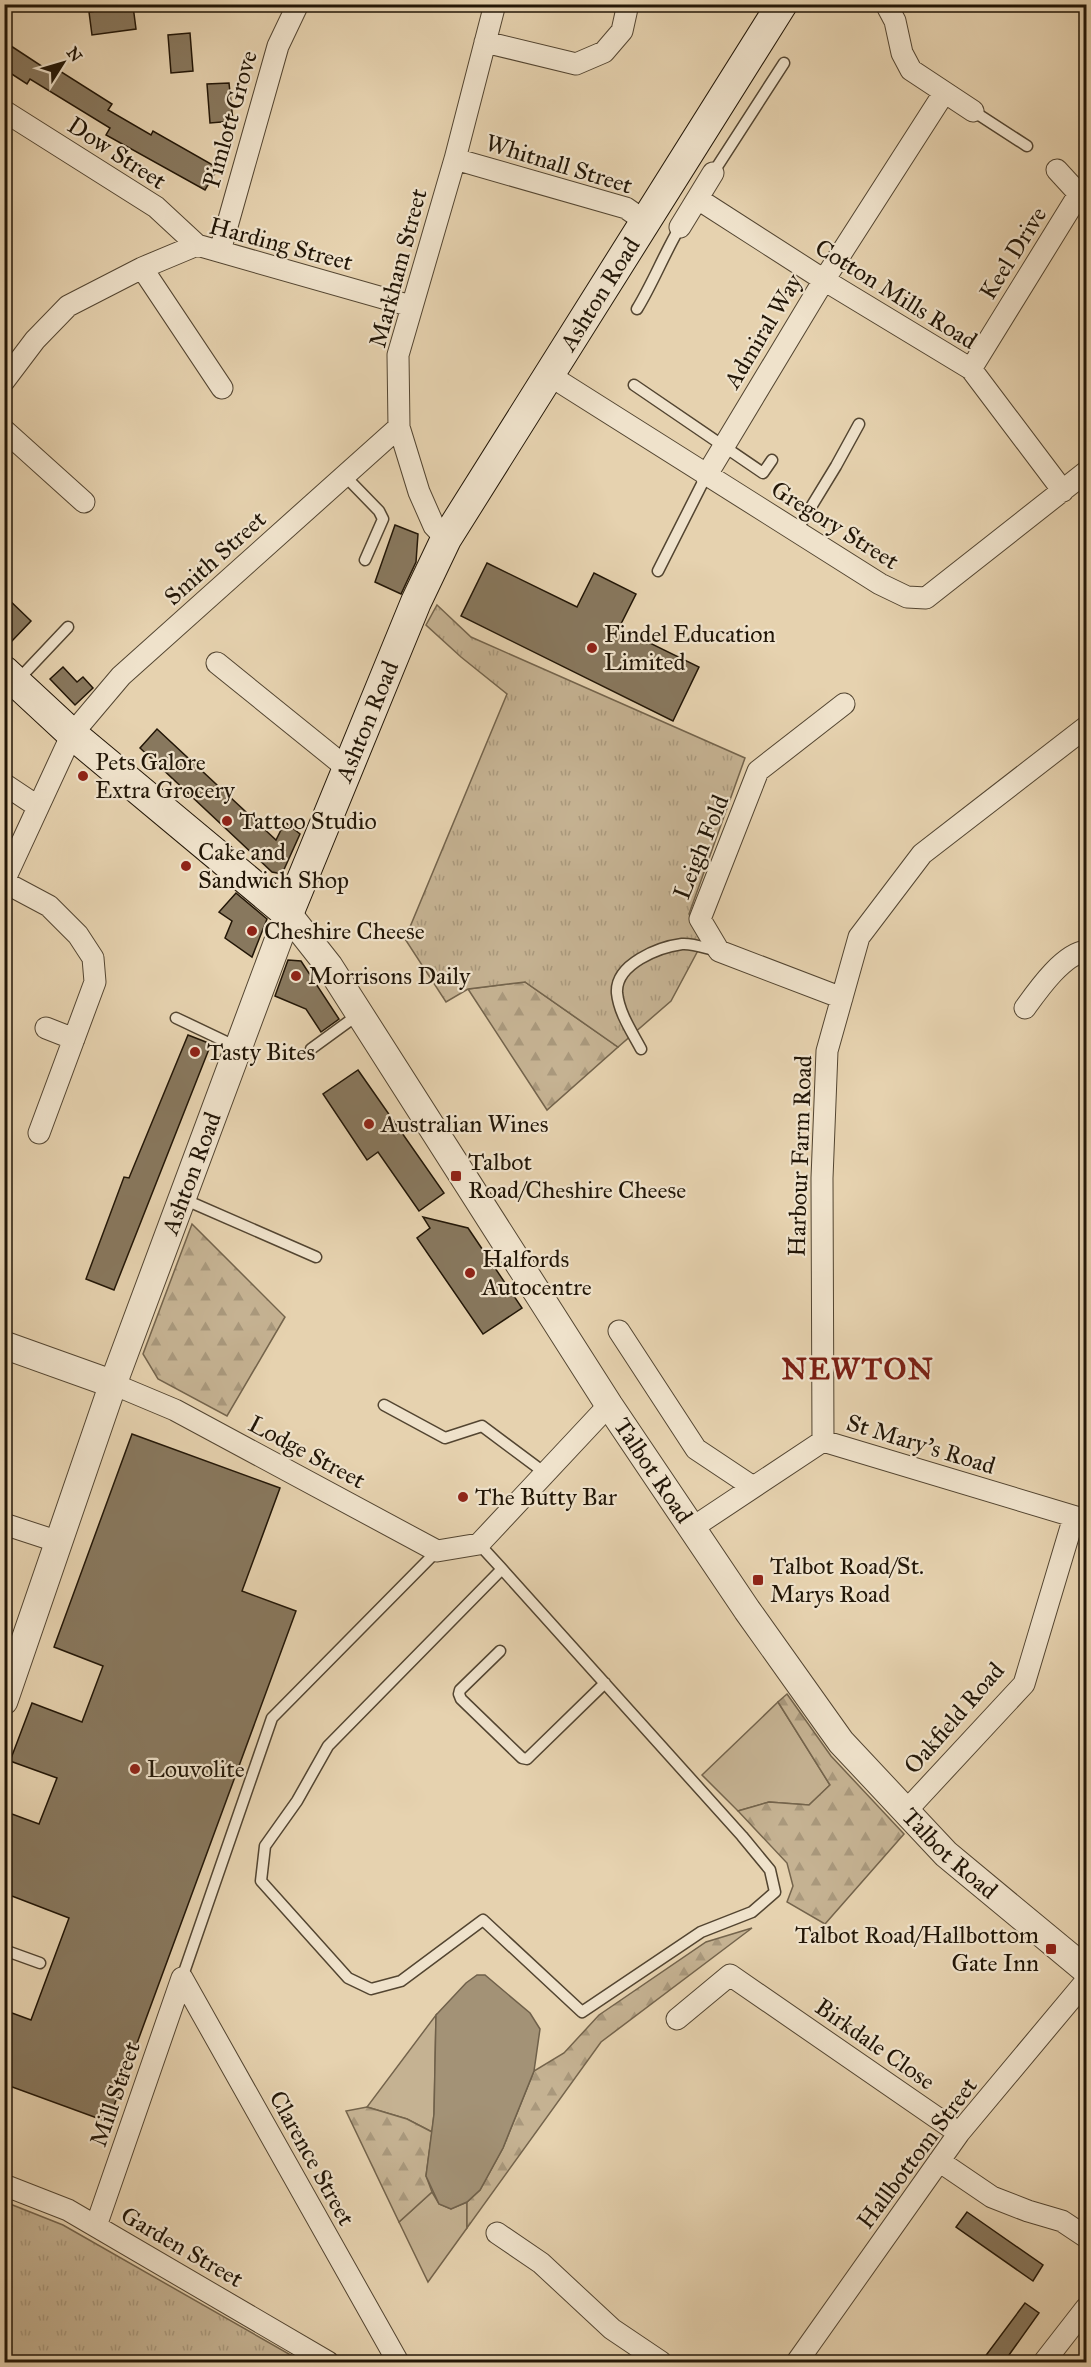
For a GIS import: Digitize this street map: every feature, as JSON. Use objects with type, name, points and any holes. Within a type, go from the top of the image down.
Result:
[{"type":"main road","name":"Ashton Road","points":[[288,914],[416,602],[447,539],[782,4]]},
{"type":"main road","points":[[10,677],[72,734],[288,914]]},
{"type":"street","name":"Pimlott Grove","points":[[220,251],[278,46],[298,4]]},
{"type":"street","name":"Markham Street","points":[[447,539],[434,526],[419,492],[399,427],[398,355],[455,159],[495,4]]},
{"type":"street","points":[[485,42],[576,64],[604,52],[622,31],[628,4]]},
{"type":"street","points":[[886,4],[895,21],[902,53],[911,70],[973,111]]},
{"type":"street","name":"Admiral Way","points":[[706,476],[824,280],[944,93]]},
{"type":"street","name":"Dow Street","points":[[4,111],[156,207],[197,245]]},
{"type":"street","name":"Whitnall Street","points":[[455,159],[626,208],[646,222]]},
{"type":"street","name":"Keel Drive","points":[[971,369],[1083,196],[1057,170]]},
{"type":"street","points":[[680,227],[713,173]]},
{"type":"street","name":"Cotton Mills Road","points":[[698,198],[824,280],[971,369],[1063,490]]},
{"type":"street","name":"Harding Street","points":[[4,381],[35,340],[68,306],[142,268],[197,245],[411,306]]},
{"type":"street","points":[[142,268],[222,388]]},
{"type":"street","name":"Gregory Street","points":[[549,375],[880,584],[907,597],[926,598],[1086,472]]},
{"type":"street","name":"Smith Street","points":[[4,882],[72,734],[121,676],[399,427]]},
{"type":"street","points":[[4,430],[84,502]]},
{"type":"street","points":[[218,663],[348,769]]},
{"type":"street","name":"Leigh Fold","points":[[719,951],[700,919],[758,771],[844,704]]},
{"type":"street","name":"Harbour Farm Road","points":[[823,1441],[822,1178],[827,1051],[859,937],[922,854],[1086,727]]},
{"type":"street","points":[[4,784],[37,806]]},
{"type":"street","points":[[4,882],[49,906],[78,935],[93,958],[95,982],[39,1133]]},
{"type":"street","name":"Talbot Road","points":[[288,914],[329,966],[609,1405],[747,1610],[841,1742],[946,1854],[1086,1970]]},
{"type":"street","name":"Ashton Road","points":[[4,1701],[113,1384],[288,914]]},
{"type":"street","points":[[719,951],[842,998]]},
{"type":"street","points":[[1025,1008],[1044,980],[1078,952],[1086,951]]},
{"type":"street","points":[[46,1028],[74,1039]]},
{"type":"street","points":[[619,1331],[696,1449],[753,1487]]},
{"type":"street","points":[[4,1345],[113,1384]]},
{"type":"street","name":"Lodge Street","points":[[113,1384],[175,1410],[437,1551]]},
{"type":"street","points":[[437,1551],[479,1544],[609,1405]]},
{"type":"street","name":"St Mary's Road","points":[[692,1528],[823,1441],[1080,1519]]},
{"type":"street","name":"Oakfield Road","points":[[906,1811],[1024,1684],[1080,1519]]},
{"type":"street","points":[[4,1524],[58,1542]]},
{"type":"street","name":"Birkdale Close","points":[[677,2019],[730,1975],[958,2133]]},
{"type":"street","name":"Mill Street","points":[[96,2226],[182,1978]]},
{"type":"street","name":"Clarence Street","points":[[182,1978],[398,2362]]},
{"type":"street","name":"Hallbottom Street","points":[[797,2362],[958,2133],[1086,1981]]},
{"type":"street","points":[[939,2161],[993,2197],[1062,2221],[1086,2236]]},
{"type":"street","name":"Garden Street","points":[[4,2185],[68,2210],[328,2362]]},
{"type":"street","points":[[497,2233],[541,2263],[612,2329],[661,2362]]},
{"type":"street","points":[[1044,2362],[1086,2309]]},
{"type":"lane","points":[[713,173],[784,63]]},
{"type":"lane","points":[[973,111],[1027,146]]},
{"type":"lane","points":[[637,309],[651,287],[663,257],[680,227]]},
{"type":"lane","points":[[634,385],[763,473],[772,460]]},
{"type":"lane","points":[[797,530],[859,424]]},
{"type":"lane","points":[[345,476],[377,508],[383,519],[365,560]]},
{"type":"lane","points":[[658,571],[706,476]]},
{"type":"lane","points":[[10,677],[68,627]]},
{"type":"lane","points":[[641,1049],[625,1019],[617,992],[620,978],[631,963],[654,952],[684,944],[719,951]]},
{"type":"lane","points":[[311,1048],[360,1014]]},
{"type":"lane","points":[[176,1018],[237,1047]]},
{"type":"lane","points":[[181,1198],[316,1257]]},
{"type":"lane","points":[[384,1405],[445,1438],[482,1426],[545,1473]]},
{"type":"lane","points":[[479,1544],[502,1569],[605,1683],[742,1836],[770,1870],[775,1892],[752,1912],[701,1932],[582,2012],[483,1920],[401,1981],[371,1989],[348,1978],[261,1881],[265,1846],[297,1801],[328,1746],[502,1569]]},
{"type":"lane","points":[[182,1978],[272,1718],[437,1551]]},
{"type":"lane","points":[[500,1651],[460,1690],[459,1694],[461,1699],[526,1760],[605,1683]]},
{"type":"lane","points":[[4,1950],[40,1963]]},
{"type":"green space","points":[[437,605],[471,637],[745,758],[689,914],[702,943],[671,1001],[618,1047],[525,982],[468,989],[446,1002],[405,939],[507,694],[426,625]]},
{"type":"green space","points":[[525,982],[618,1047],[547,1110],[468,989]]},
{"type":"green space","points":[[192,1224],[285,1317],[227,1416],[158,1379],[143,1354]]},
{"type":"green space","points":[[787,1694],[831,1756],[904,1834],[825,1924],[787,1902],[793,1886],[787,1863],[738,1811],[769,1802],[809,1805],[830,1785],[778,1702]]},
{"type":"green space","points":[[778,1702],[830,1785],[809,1805],[769,1802],[738,1811],[702,1775]]},
{"type":"green space","points":[[752,1928],[601,2042],[467,2228],[467,2202],[480,2190],[503,2148],[534,2071],[564,2053],[599,2015],[706,1942]]},
{"type":"green space","points":[[436,2015],[432,2132],[407,2119],[367,2107]]},
{"type":"green space","points":[[367,2107],[407,2119],[432,2132],[426,2176],[432,2192],[399,2222],[346,2111]]},
{"type":"green space","points":[[432,2192],[439,2204],[451,2209],[467,2202],[467,2228],[428,2282],[399,2222]]},
{"type":"green space","points":[[5,2202],[63,2225],[303,2362],[5,2362]]},
{"type":"shaded area","points":[[477,1975],[485,1975],[530,2013],[540,2029],[534,2071],[503,2148],[480,2190],[467,2202],[451,2209],[439,2204],[426,2176],[434,2114],[436,2015],[466,1983]]},
{"type":"building","points":[[133,6],[136,29],[92,35],[89,12]]},
{"type":"building","points":[[190,33],[193,71],[171,73],[168,35]]},
{"type":"building","points":[[11,46],[49,71],[52,66],[112,104],[108,110],[151,135],[153,131],[218,168],[205,190],[106,135],[110,128],[30,79],[27,84],[4,69],[4,56]]},
{"type":"building","points":[[229,83],[233,121],[210,123],[207,84]]},
{"type":"building","points":[[395,525],[418,534],[416,562],[401,594],[375,582]]},
{"type":"building","name":"Findel Education Limited","points":[[487,563],[577,607],[594,573],[636,594],[619,628],[699,667],[673,721],[461,616]]},
{"type":"building","points":[[4,595],[31,621],[12,641],[4,633]]},
{"type":"building","points":[[63,667],[77,682],[83,677],[93,688],[75,705],[50,679]]},
{"type":"building","points":[[157,729],[276,840],[285,822],[300,834],[282,874],[272,872],[140,748]]},
{"type":"building","points":[[236,893],[267,919],[252,957],[225,938],[232,921],[219,912]]},
{"type":"building","points":[[288,960],[301,961],[339,1019],[321,1032],[306,1009],[275,996]]},
{"type":"building","points":[[188,1035],[211,1044],[114,1290],[86,1279],[124,1177],[129,1178]]},
{"type":"building","name":"Australian Wines","points":[[358,1070],[444,1193],[419,1211],[378,1152],[367,1160],[323,1094]]},
{"type":"building","name":"Halfords Autocentre","points":[[423,1217],[468,1228],[522,1308],[483,1334],[417,1238],[430,1228]]},
{"type":"building","name":"Louvolite","points":[[132,1434],[280,1488],[242,1591],[296,1611],[108,2122],[4,2084],[4,2010],[31,2020],[69,1918],[4,1893],[4,1811],[39,1824],[57,1778],[10,1761],[32,1703],[82,1722],[103,1666],[54,1647]]},
{"type":"building","points":[[967,2212],[1043,2265],[1033,2281],[956,2227]]},
{"type":"building","points":[[1025,2303],[1039,2313],[1004,2362],[981,2362]]},
{"type":"place","name":"Findel Education Limited","points":[[592,648]]},
{"type":"place","name":"Pets Galore Extra Grocery","points":[[83,776]]},
{"type":"place","name":"Tattoo Studio","points":[[227,821]]},
{"type":"place","name":"Cake and Sandwich Shop","points":[[186,866]]},
{"type":"place","name":"Cheshire Cheese","points":[[252,931]]},
{"type":"place","name":"Morrisons Daily","points":[[296,976]]},
{"type":"place","name":"Tasty Bites","points":[[195,1052]]},
{"type":"place","name":"Australian Wines","points":[[369,1124]]},
{"type":"place","name":"Talbot Road/Cheshire Cheese","points":[[456,1176]]},
{"type":"place","name":"Halfords Autocentre","points":[[470,1273]]},
{"type":"place","name":"The Butty Bar","points":[[463,1497]]},
{"type":"place","name":"Talbot Road/St. Marys Road","points":[[758,1580]]},
{"type":"place","name":"Louvolite","points":[[135,1769]]},
{"type":"place","name":"Talbot Road/Hallbottom Gate Inn","points":[[1051,1949]]},
{"type":"district","name":"NEWTON","points":[[858,1369]]}]
